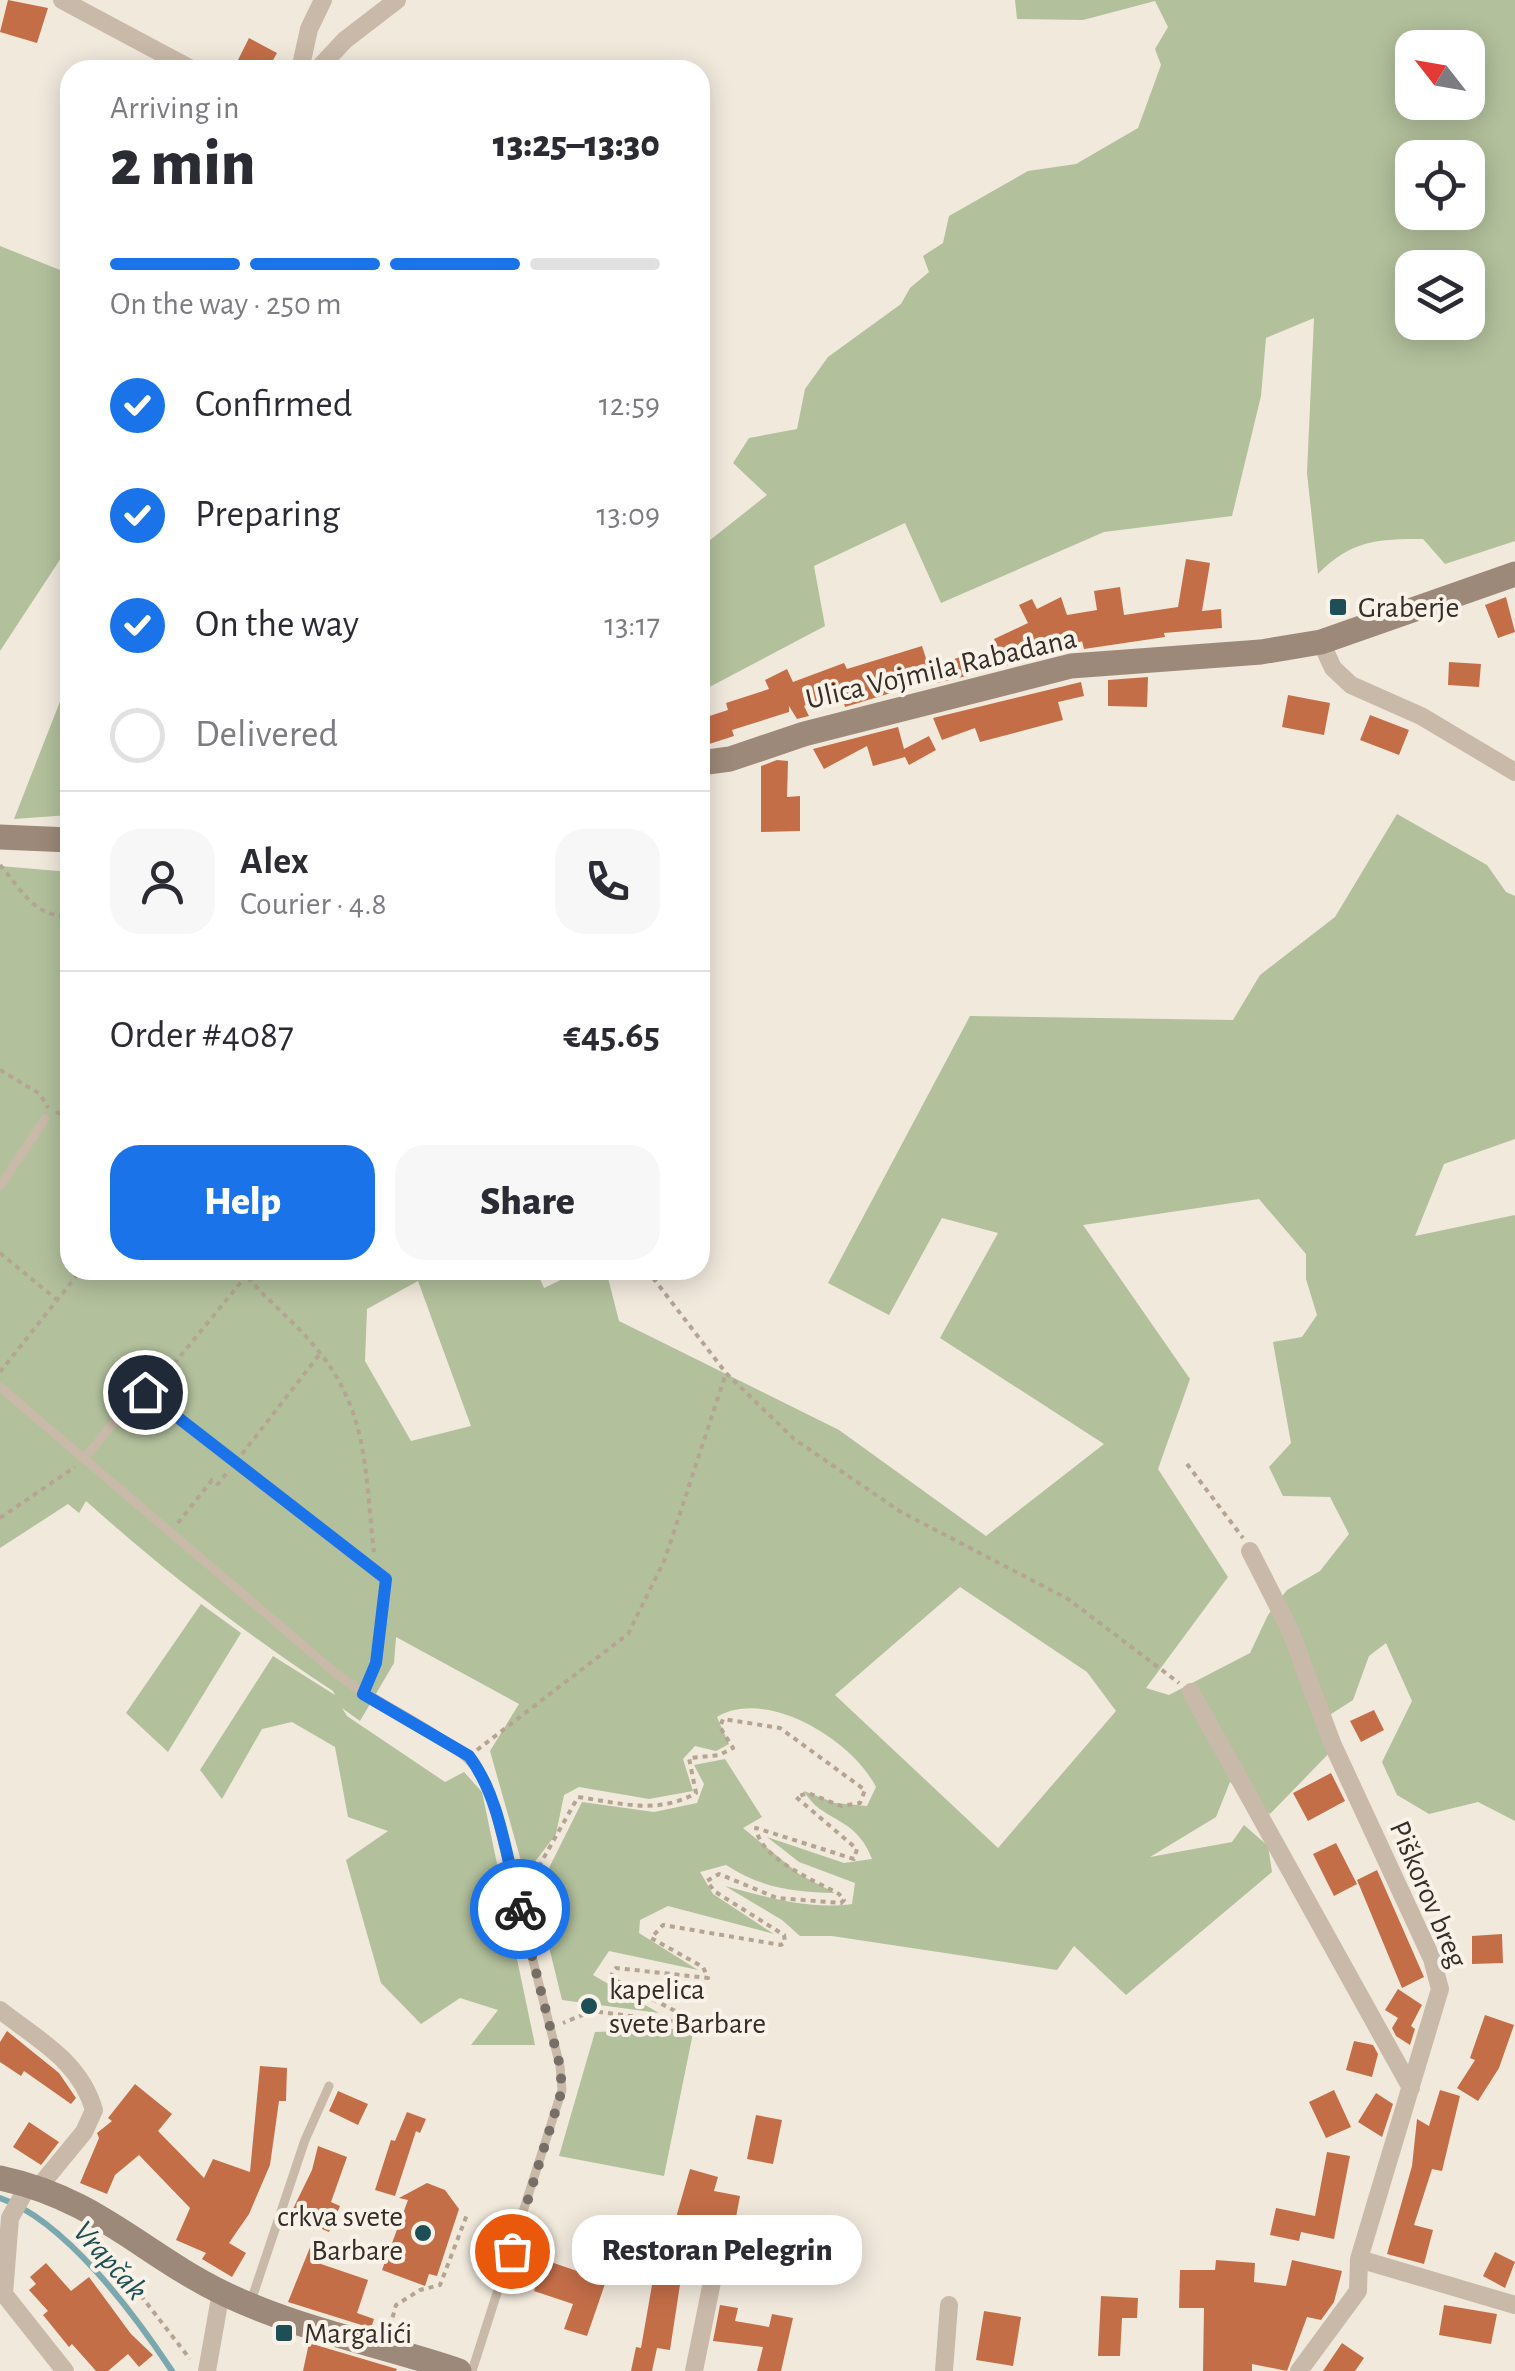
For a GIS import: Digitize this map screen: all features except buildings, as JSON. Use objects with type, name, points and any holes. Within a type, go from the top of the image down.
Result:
[{"type":"street","points":[[62,0],[174,60]]},
{"type":"street","points":[[302,60],[309,29],[323,0]]},
{"type":"street","points":[[326,60],[345,40],[397,0]]},
{"type":"street","points":[[1515,574],[1428,608],[1321,642],[1333,668],[1351,685],[1421,716],[1515,772]]},
{"type":"street","name":"Ulica Vojmila Rabadana","points":[[710,762],[1071,666],[1261,652],[1321,642]]},
{"type":"street","points":[[0,837],[60,840]]},
{"type":"street","name":"Piškorov breg","points":[[1250,1551],[1290,1630],[1332,1744],[1432,1959],[1439,2002],[1359,2259],[1358,2291],[1299,2371]]},
{"type":"street","points":[[1191,1692],[1410,2088]]},
{"type":"street","points":[[0,2010],[73,2066],[86,2084],[94,2110],[84,2132],[23,2198],[6,2301],[65,2371]]},
{"type":"street","points":[[0,2178],[23,2198],[102,2214],[221,2292],[288,2322],[459,2371]]},
{"type":"street","points":[[694,2371],[722,2232]]},
{"type":"street","points":[[1359,2259],[1515,2304]]},
{"type":"street","points":[[203,2371],[221,2292]]},
{"type":"street","points":[[944,2371],[949,2305]]},
{"type":"lane","points":[[0,1186],[44,1119]]},
{"type":"lane","points":[[0,1386],[169,1534],[363,1694],[469,1756],[488,1785],[560,2066],[560,2105],[472,2371]]},
{"type":"lane","points":[[84,1459],[136,1392],[149,1395],[386,1579],[376,1663],[363,1694]]},
{"type":"lane","points":[[250,2304],[305,2140],[329,2086]]},
{"type":"path","points":[[0,864],[27,904],[60,914]]},
{"type":"path","points":[[0,1070],[40,1094],[48,1110],[60,1114]]},
{"type":"path","points":[[0,1253],[56,1300]]},
{"type":"path","points":[[0,1372],[73,1280]]},
{"type":"path","points":[[149,1395],[243,1280]]},
{"type":"path","points":[[250,1280],[320,1354],[360,1424],[377,1572]]},
{"type":"path","points":[[655,1280],[726,1373],[810,1449],[901,1512],[1068,1599],[1191,1692]]},
{"type":"path","points":[[169,1534],[212,1480],[218,1484],[320,1354]]},
{"type":"path","points":[[469,1756],[628,1634],[665,1559],[726,1373]]},
{"type":"path","points":[[0,1518],[84,1459]]},
{"type":"path","points":[[1186,1464],[1236,1525],[1250,1551]]},
{"type":"path","points":[[517,1900],[550,1852],[573,1801],[578,1797],[654,1808],[680,1802],[698,1788],[689,1758],[731,1752],[720,1727],[724,1719],[780,1728],[865,1790],[864,1800],[841,1806],[808,1793],[796,1798],[857,1849],[854,1859],[844,1860],[792,1843],[765,1827],[756,1828],[770,1851],[840,1894],[844,1900],[841,1903],[777,1898],[719,1874],[712,1876],[708,1881],[714,1891],[784,1935],[785,1942],[781,1945],[664,1925],[651,1938],[703,1967],[708,1978],[616,1968],[612,1974],[615,1980],[688,2014],[685,2023],[592,2011],[550,2028]]},
{"type":"path","points":[[388,2336],[396,2305],[420,2290],[440,2285],[468,2212]]},
{"type":"path","points":[[100,2243],[203,2371]]},
{"type":"green space","points":[[1015,0],[1515,0],[1515,541],[1445,564],[1423,539],[1379,541],[1342,554],[1318,574],[1307,473],[1314,318],[1266,338],[1261,396],[1232,516],[1104,532],[941,603],[905,523],[814,566],[825,626],[710,687],[710,540],[767,495],[733,463],[749,438],[797,429],[805,389],[828,357],[901,304],[910,288],[929,272],[923,256],[943,243],[949,216],[1028,171],[1076,164],[1138,128],[1161,65],[1155,49],[1168,27],[1155,1],[1083,20],[1017,19]]},
{"type":"green space","points":[[0,246],[60,270],[60,560],[0,651]]},
{"type":"green space","points":[[60,702],[60,816],[14,819]]},
{"type":"green space","points":[[1397,814],[1487,865],[1506,892],[1515,896],[1515,1139],[1444,1164],[1415,1236],[1515,1215],[1515,1821],[1478,1802],[1429,1814],[1397,1795],[1382,1762],[1412,1701],[1386,1643],[1369,1656],[1353,1700],[1325,1718],[1339,1743],[1270,1814],[1230,1782],[1216,1817],[1150,1857],[1232,1842],[1244,1825],[1268,1846],[1272,1872],[1126,1995],[1074,1946],[1057,1970],[832,1936],[800,1936],[782,1920],[725,1886],[804,1904],[852,1904],[855,1883],[799,1862],[767,1837],[844,1863],[872,1859],[857,1834],[820,1809],[804,1791],[835,1803],[867,1806],[876,1787],[865,1770],[848,1752],[807,1724],[760,1709],[737,1710],[717,1717],[729,1744],[716,1751],[695,1746],[683,1759],[693,1791],[649,1799],[579,1787],[564,1795],[556,1834],[525,1875],[490,1751],[519,1704],[396,1637],[394,1663],[360,1721],[342,1708],[347,1716],[445,1782],[464,1772],[482,1792],[535,2045],[471,2045],[498,2010],[460,1998],[421,2024],[381,1983],[346,1860],[388,1831],[348,1817],[335,1747],[292,1722],[262,1729],[222,1799],[200,1770],[273,1656],[335,1695],[333,1691],[206,1601],[86,1501],[79,1513],[68,1504],[0,1548],[0,866],[60,871],[60,1280],[540,1280],[544,1288],[560,1280],[609,1280],[619,1321],[839,1430],[986,1536],[1104,1444],[940,1338],[998,1233],[942,1218],[889,1315],[828,1283],[970,1016],[1233,1020],[1260,975],[1335,917]],"holes":[[[1259,1199],[1306,1254],[1306,1279],[1317,1315],[1302,1337],[1273,1342],[1291,1443],[1269,1467],[1283,1496],[1330,1497],[1349,1534],[1320,1571],[1287,1590],[1268,1615],[1250,1653],[1169,1695],[1146,1688],[1228,1577],[1158,1469],[1190,1379],[1083,1225]],[[418,1281],[471,1426],[411,1441],[365,1361],[367,1309]],[[960,1587],[1087,1672],[1116,1711],[998,1848],[835,1695]]]},
{"type":"green space","points":[[201,1604],[241,1633],[168,1752],[126,1713]]},
{"type":"green space","points":[[725,1759],[762,1817],[743,1828],[799,1874],[835,1893],[778,1887],[726,1865],[700,1872],[713,1894],[774,1934],[668,1906],[640,1920],[639,1933],[698,1970],[609,1951],[593,1975],[659,2013],[562,2000],[536,1894],[582,1802],[654,1812],[697,1803],[704,1784],[694,1765]]},
{"type":"green space","points":[[694,2028],[664,2176],[559,2156],[595,2032]]},
{"type":"waterway","name":"Vrapčak","points":[[0,2198],[25,2209],[73,2248],[139,2323],[172,2371]]},
{"type":"way so far","points":[[512,2251],[562,2090],[560,2066],[520,1909]]},
{"type":"place","name":"Graberje","points":[[1338,607]]},
{"type":"place","name":"kapelica svete Barbare","points":[[589,2006]]},
{"type":"place","name":"crkva svete Barbare","points":[[423,2233]]},
{"type":"place","name":"Restoran Pelegrin","points":[[512,2251]]},
{"type":"place","name":"Margalići","points":[[284,2333]]},
{"type":"route","points":[[145,1392],[386,1579],[376,1663],[363,1694],[469,1756],[480,1771],[493,1800],[520,1909]]}]
